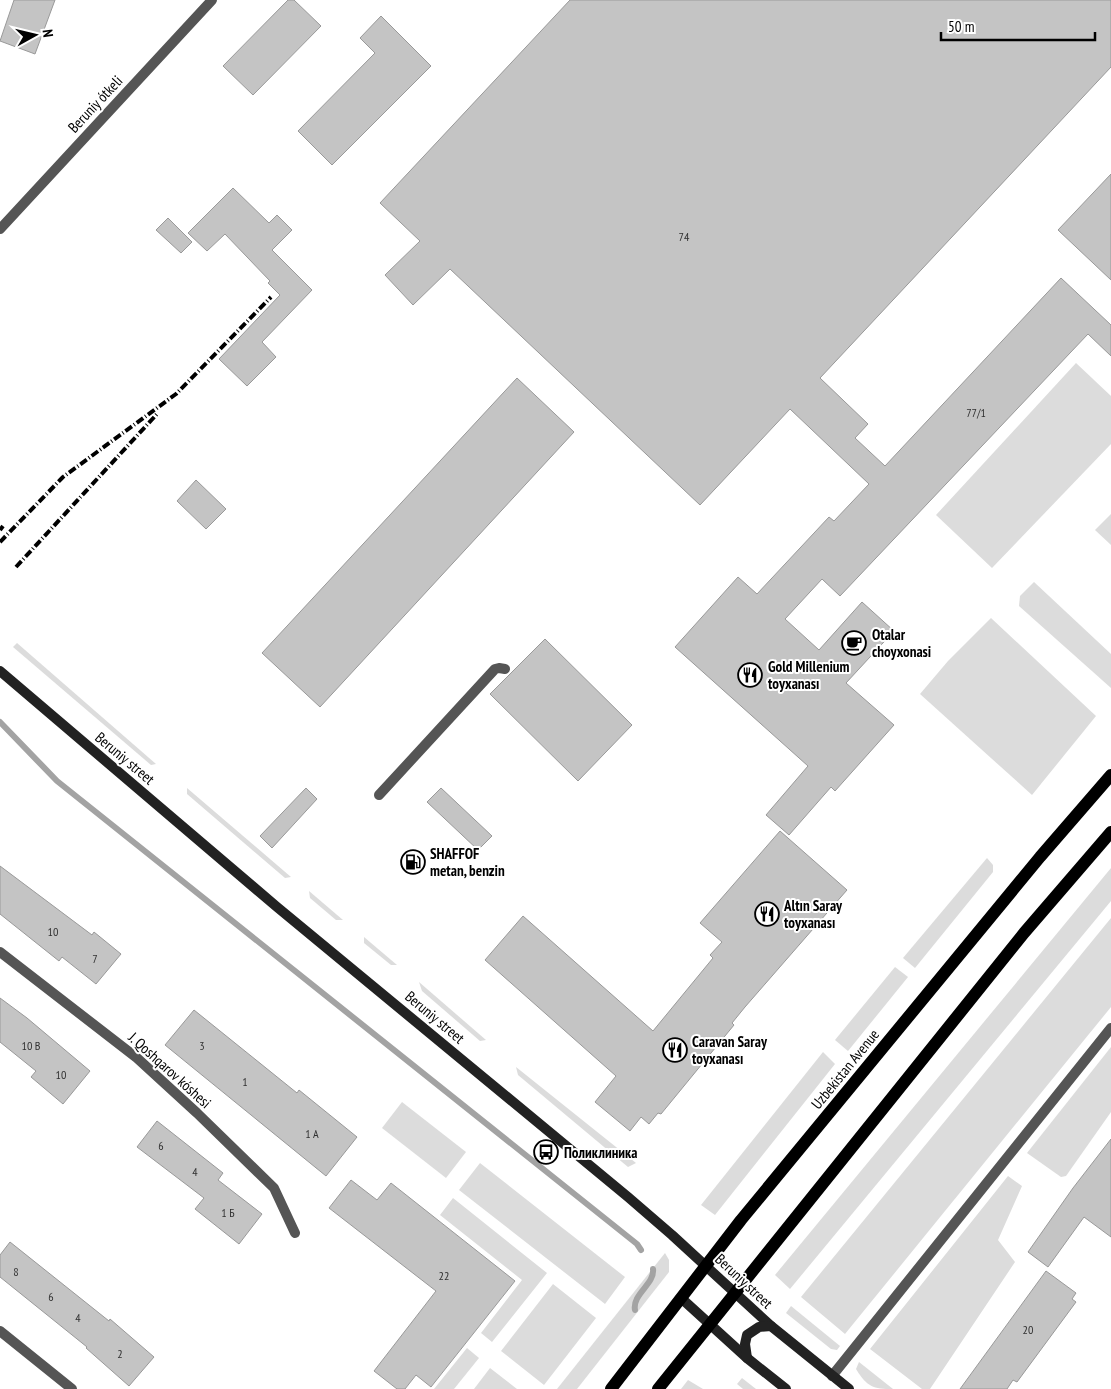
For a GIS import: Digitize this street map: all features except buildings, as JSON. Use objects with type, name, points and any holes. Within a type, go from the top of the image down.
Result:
[{"type":"main road","name":"Uzbekistan Avenue","points":[[611,1389],[745,1216],[1034,864],[1111,776]]},
{"type":"main road","points":[[658,1389],[1024,933],[1111,832]]},
{"type":"street","name":"Beruniy ótkeli","points":[[0,229],[212,0]]},
{"type":"street","points":[[379,795],[495,669],[505,669]]},
{"type":"street","name":"Beruniy street","points":[[0,671],[270,901],[628,1197],[771,1326],[849,1389]]},
{"type":"street","name":"J. Qoshqarov kóshesi","points":[[0,952],[137,1058],[197,1113],[274,1188],[295,1234]]},
{"type":"street","points":[[832,1376],[1111,1028]]},
{"type":"street","points":[[681,1298],[747,1358],[786,1389]]},
{"type":"street","points":[[747,1358],[745,1344],[747,1335],[759,1327],[771,1326]]},
{"type":"street","points":[[0,1331],[72,1389]]},
{"type":"shaded area","points":[[1076,363],[1111,396],[1111,444],[992,568],[936,515]]},
{"type":"shaded area","points":[[1111,514],[1111,545],[1095,530]]},
{"type":"shaded area","points":[[1034,582],[1111,654],[1111,688],[1019,606],[1020,596]]},
{"type":"shaded area","points":[[991,618],[1096,716],[1032,795],[920,694],[948,661]]},
{"type":"shaded area","points":[[17,643],[156,764],[151,765],[13,647]]},
{"type":"shaded area","points":[[187,788],[291,877],[285,878],[187,794]]},
{"type":"shaded area","points":[[987,858],[993,865],[993,872],[915,968],[903,958]]},
{"type":"shaded area","points":[[1111,868],[1111,901],[790,1289],[775,1275]]},
{"type":"shaded area","points":[[309,891],[343,920],[336,920],[310,898]]},
{"type":"shaded area","points":[[1111,918],[1111,1007],[845,1334],[801,1297]]},
{"type":"shaded area","points":[[364,937],[397,965],[391,965],[364,943]]},
{"type":"shaded area","points":[[895,967],[908,977],[848,1051],[835,1040]]},
{"type":"shaded area","points":[[419,982],[486,1040],[480,1041],[422,991]]},
{"type":"shaded area","points":[[1111,1047],[1111,1112],[1066,1176],[1061,1177],[1027,1153]]},
{"type":"shaded area","points":[[823,1052],[835,1064],[715,1215],[701,1205]]},
{"type":"shaded area","points":[[516,1067],[636,1163],[628,1167],[518,1075]]},
{"type":"shaded area","points":[[402,1102],[466,1152],[446,1178],[382,1128]]},
{"type":"shaded area","points":[[480,1163],[625,1277],[605,1304],[459,1190]]},
{"type":"shaded area","points":[[1008,1176],[1022,1186],[998,1240],[1015,1262],[930,1389],[922,1389],[870,1349]]},
{"type":"shaded area","points":[[453,1198],[547,1273],[492,1342],[481,1333],[522,1280],[440,1215]]},
{"type":"shaded area","points":[[665,1253],[669,1260],[669,1272],[577,1389],[557,1389]]},
{"type":"shaded area","points":[[553,1284],[596,1318],[544,1385],[501,1351]]},
{"type":"shaded area","points":[[791,1306],[840,1346],[837,1350],[831,1349],[786,1313]]},
{"type":"shaded area","points":[[467,1348],[479,1358],[454,1389],[434,1389]]},
{"type":"shaded area","points":[[859,1362],[893,1389],[875,1387],[867,1383],[856,1369]]},
{"type":"shaded area","points":[[490,1368],[517,1389],[474,1389]]},
{"type":"shaded area","points":[[742,1378],[756,1389],[743,1389],[737,1384]]},
{"type":"shaded area","points":[[688,1380],[703,1389],[681,1389]]},
{"type":"waterway","points":[[0,722],[57,781],[637,1244],[641,1250]]},
{"type":"waterway","points":[[635,1310],[637,1299],[651,1279],[653,1269]]},
{"type":"railway","points":[[0,542],[63,477],[176,394],[271,297]]},
{"type":"railway","points":[[16,567],[157,414]]},
{"type":"railway","points":[[0,530],[3,526]]},
{"type":"place","name":"Otalar choyxonasi","points":[[854,643]]},
{"type":"place","name":"Gold Millenium toyxanası","points":[[750,675]]},
{"type":"place","name":"SHAFFOF metan, benzin","points":[[413,862]]},
{"type":"place","name":"Altın Saray toyxanası","points":[[767,914]]},
{"type":"place","name":"Caravan Saray toyxanası","points":[[675,1050]]},
{"type":"place","name":"Поликлиника","points":[[546,1152]]}]
